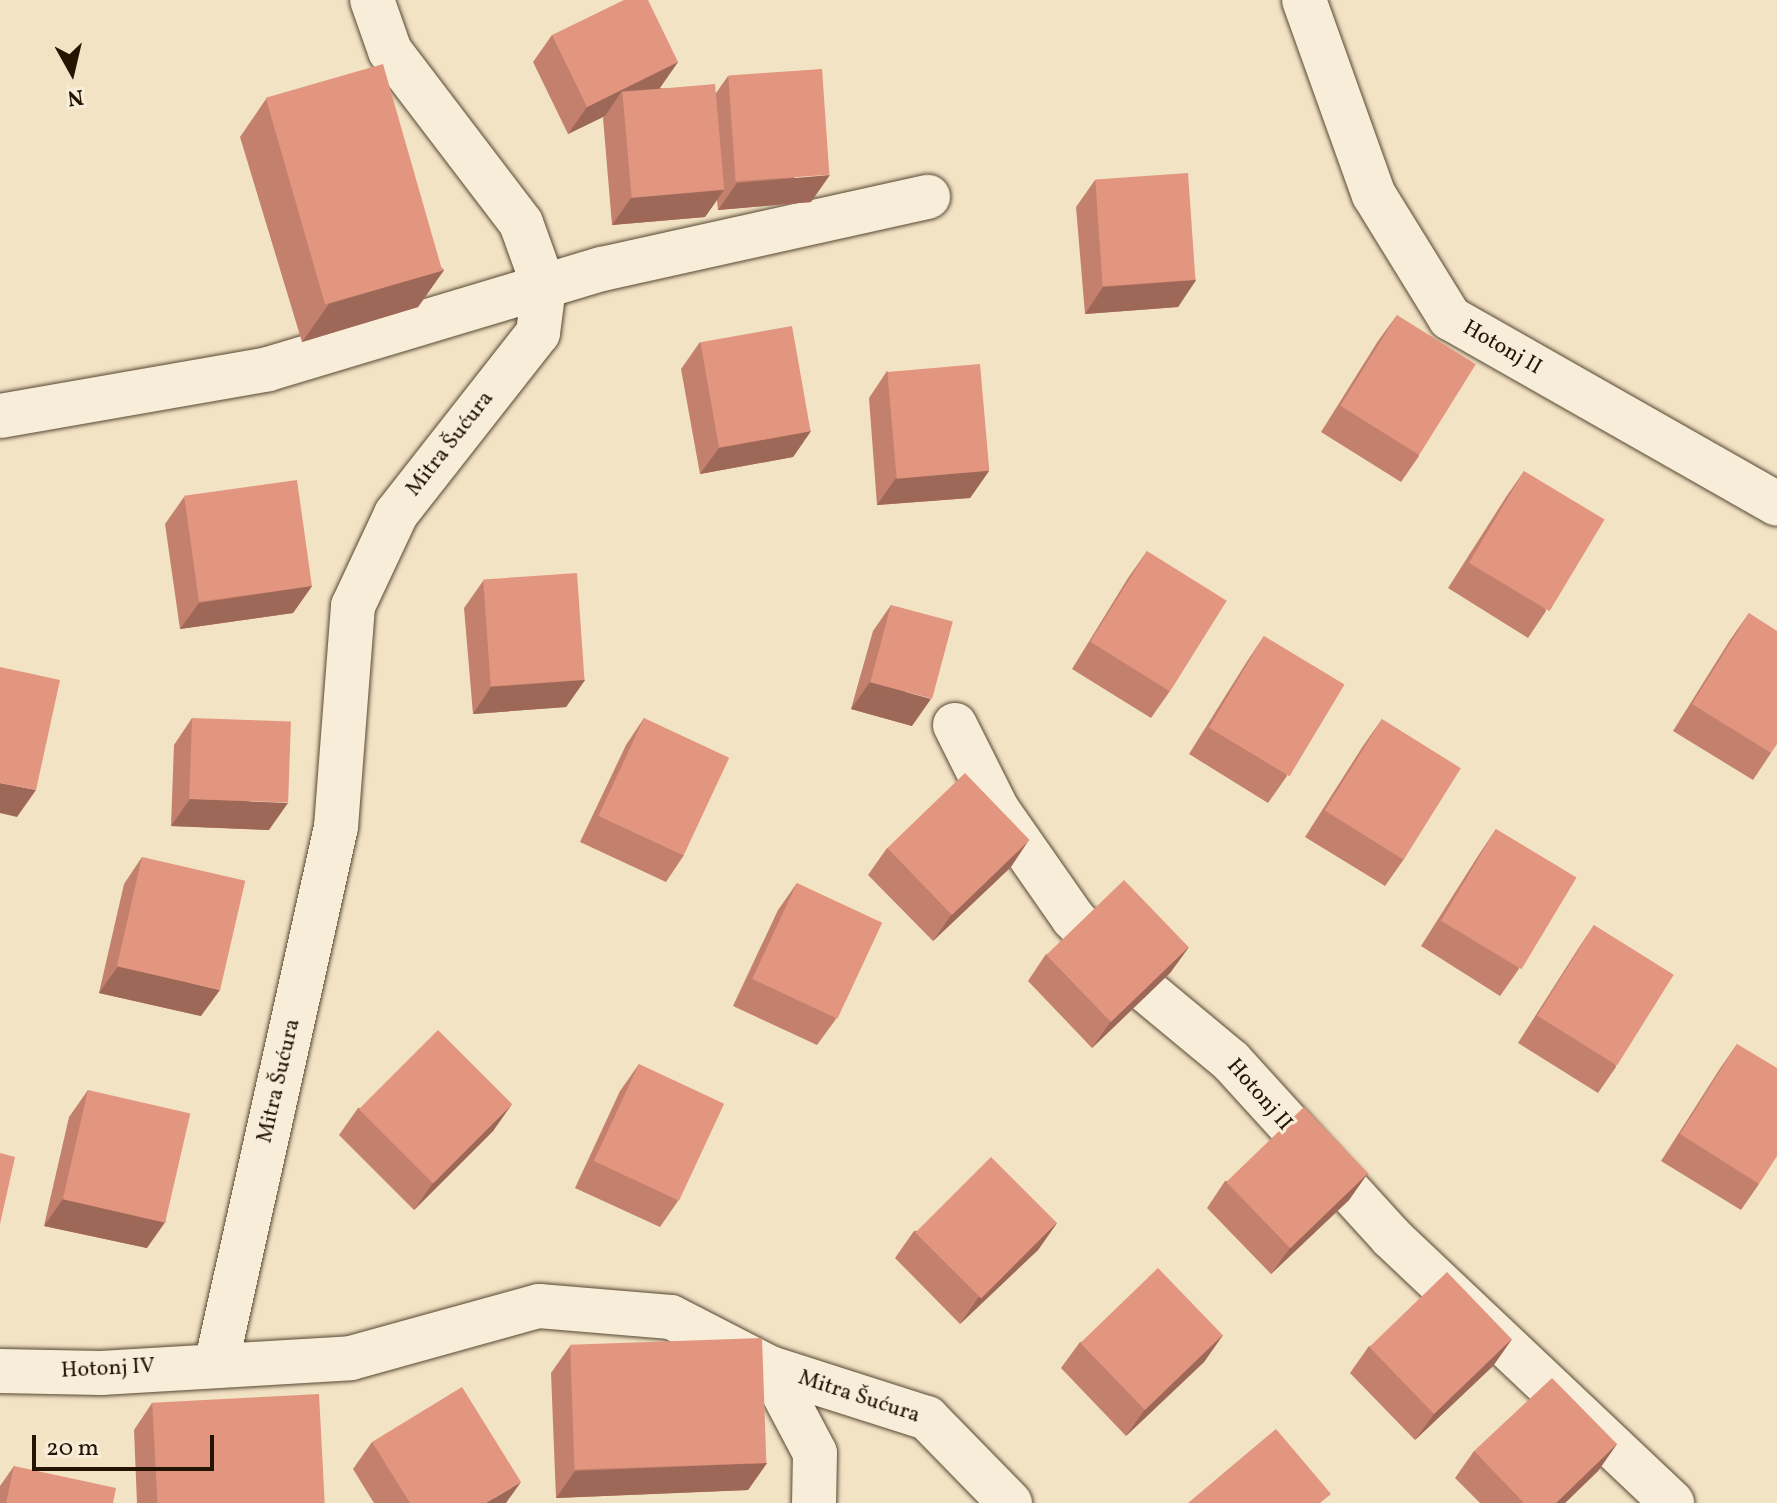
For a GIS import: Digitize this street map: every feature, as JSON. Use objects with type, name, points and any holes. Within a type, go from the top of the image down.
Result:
[{"type":"street","name":"Mitra Šućura","points":[[372,0],[390,51],[521,223],[544,287],[538,333],[396,514],[353,606],[336,827],[217,1361],[351,1358],[539,1306],[671,1317],[770,1368],[927,1418],[1010,1503]]},
{"type":"street","name":"Hotonj II","points":[[1304,0],[1374,195],[1450,318],[1777,504]]},
{"type":"street","points":[[0,416],[268,369],[544,287],[928,197]]},
{"type":"street","name":"Hotonj II","points":[[955,725],[997,809],[1073,918],[1125,973],[1231,1061],[1391,1237],[1672,1503]]},
{"type":"street","name":"Hotonj IV","points":[[0,1371],[101,1373],[217,1361]]},
{"type":"street","name":"Mitra Šućura","points":[[770,1368],[815,1453],[814,1503]]},
{"type":"building","points":[[624,0],[648,0],[678,62],[587,107],[552,35]]},
{"type":"building","points":[[383,64],[442,271],[325,304],[266,98]]},
{"type":"building","points":[[822,69],[829,175],[736,181],[728,76]]},
{"type":"building","points":[[715,84],[724,190],[632,198],[622,92]]},
{"type":"building","points":[[1188,173],[1195,280],[1103,286],[1095,179]]},
{"type":"building","points":[[1397,315],[1476,364],[1419,455],[1340,406]]},
{"type":"building","points":[[792,326],[811,431],[719,448],[700,342]]},
{"type":"building","points":[[980,364],[989,471],[897,479],[887,372]]},
{"type":"building","points":[[1524,471],[1605,519],[1549,611],[1469,563]]},
{"type":"building","points":[[297,480],[312,586],[199,602],[184,496]]},
{"type":"building","points":[[1147,551],[1227,601],[1170,692],[1090,642]]},
{"type":"building","points":[[577,573],[584,680],[491,686],[483,580]]},
{"type":"building","points":[[891,605],[953,622],[932,699],[870,682]]},
{"type":"building","points":[[1749,613],[1777,631],[1777,744],[1771,753],[1692,704]]},
{"type":"building","points":[[1264,636],[1345,684],[1289,776],[1209,728]]},
{"type":"building","points":[[0,667],[60,680],[36,790],[0,783]]},
{"type":"building","points":[[192,718],[291,721],[288,802],[189,799]]},
{"type":"building","points":[[644,718],[729,758],[684,856],[598,816]]},
{"type":"building","points":[[1382,719],[1461,768],[1404,860],[1325,811]]},
{"type":"building","points":[[965,773],[1030,840],[952,915],[887,848]]},
{"type":"building","points":[[1496,829],[1577,877],[1521,969],[1441,921]]},
{"type":"building","points":[[142,857],[245,881],[220,990],[117,966]]},
{"type":"building","points":[[1124,880],[1189,947],[1111,1022],[1046,955]]},
{"type":"building","points":[[797,883],[882,923],[837,1019],[752,979]]},
{"type":"building","points":[[1594,925],[1674,975],[1617,1066],[1537,1016]]},
{"type":"building","points":[[438,1030],[512,1104],[433,1183],[359,1109]]},
{"type":"building","points":[[1737,1044],[1777,1068],[1777,1156],[1759,1184],[1680,1134]]},
{"type":"building","points":[[639,1064],[724,1104],[679,1201],[594,1161]]},
{"type":"building","points":[[88,1090],[190,1114],[165,1223],[63,1199]]},
{"type":"building","points":[[1304,1107],[1368,1173],[1290,1248],[1226,1182]]},
{"type":"building","points":[[0,1153],[15,1157],[0,1224]]},
{"type":"building","points":[[991,1157],[1057,1223],[981,1298],[915,1233]]},
{"type":"building","points":[[1158,1268],[1223,1335],[1145,1410],[1080,1343]]},
{"type":"building","points":[[1447,1272],[1512,1339],[1434,1414],[1369,1347]]},
{"type":"building","points":[[762,1338],[766,1463],[574,1470],[570,1345]]},
{"type":"building","points":[[1552,1378],[1617,1444],[1556,1503],[1524,1503],[1474,1451]]},
{"type":"building","points":[[462,1387],[521,1482],[486,1503],[410,1503],[372,1442]]},
{"type":"building","points":[[319,1394],[325,1503],[157,1503],[152,1403]]},
{"type":"building","points":[[1276,1429],[1331,1494],[1320,1503],[1188,1503]]},
{"type":"building","points":[[14,1466],[116,1488],[113,1503],[6,1503]]}]
